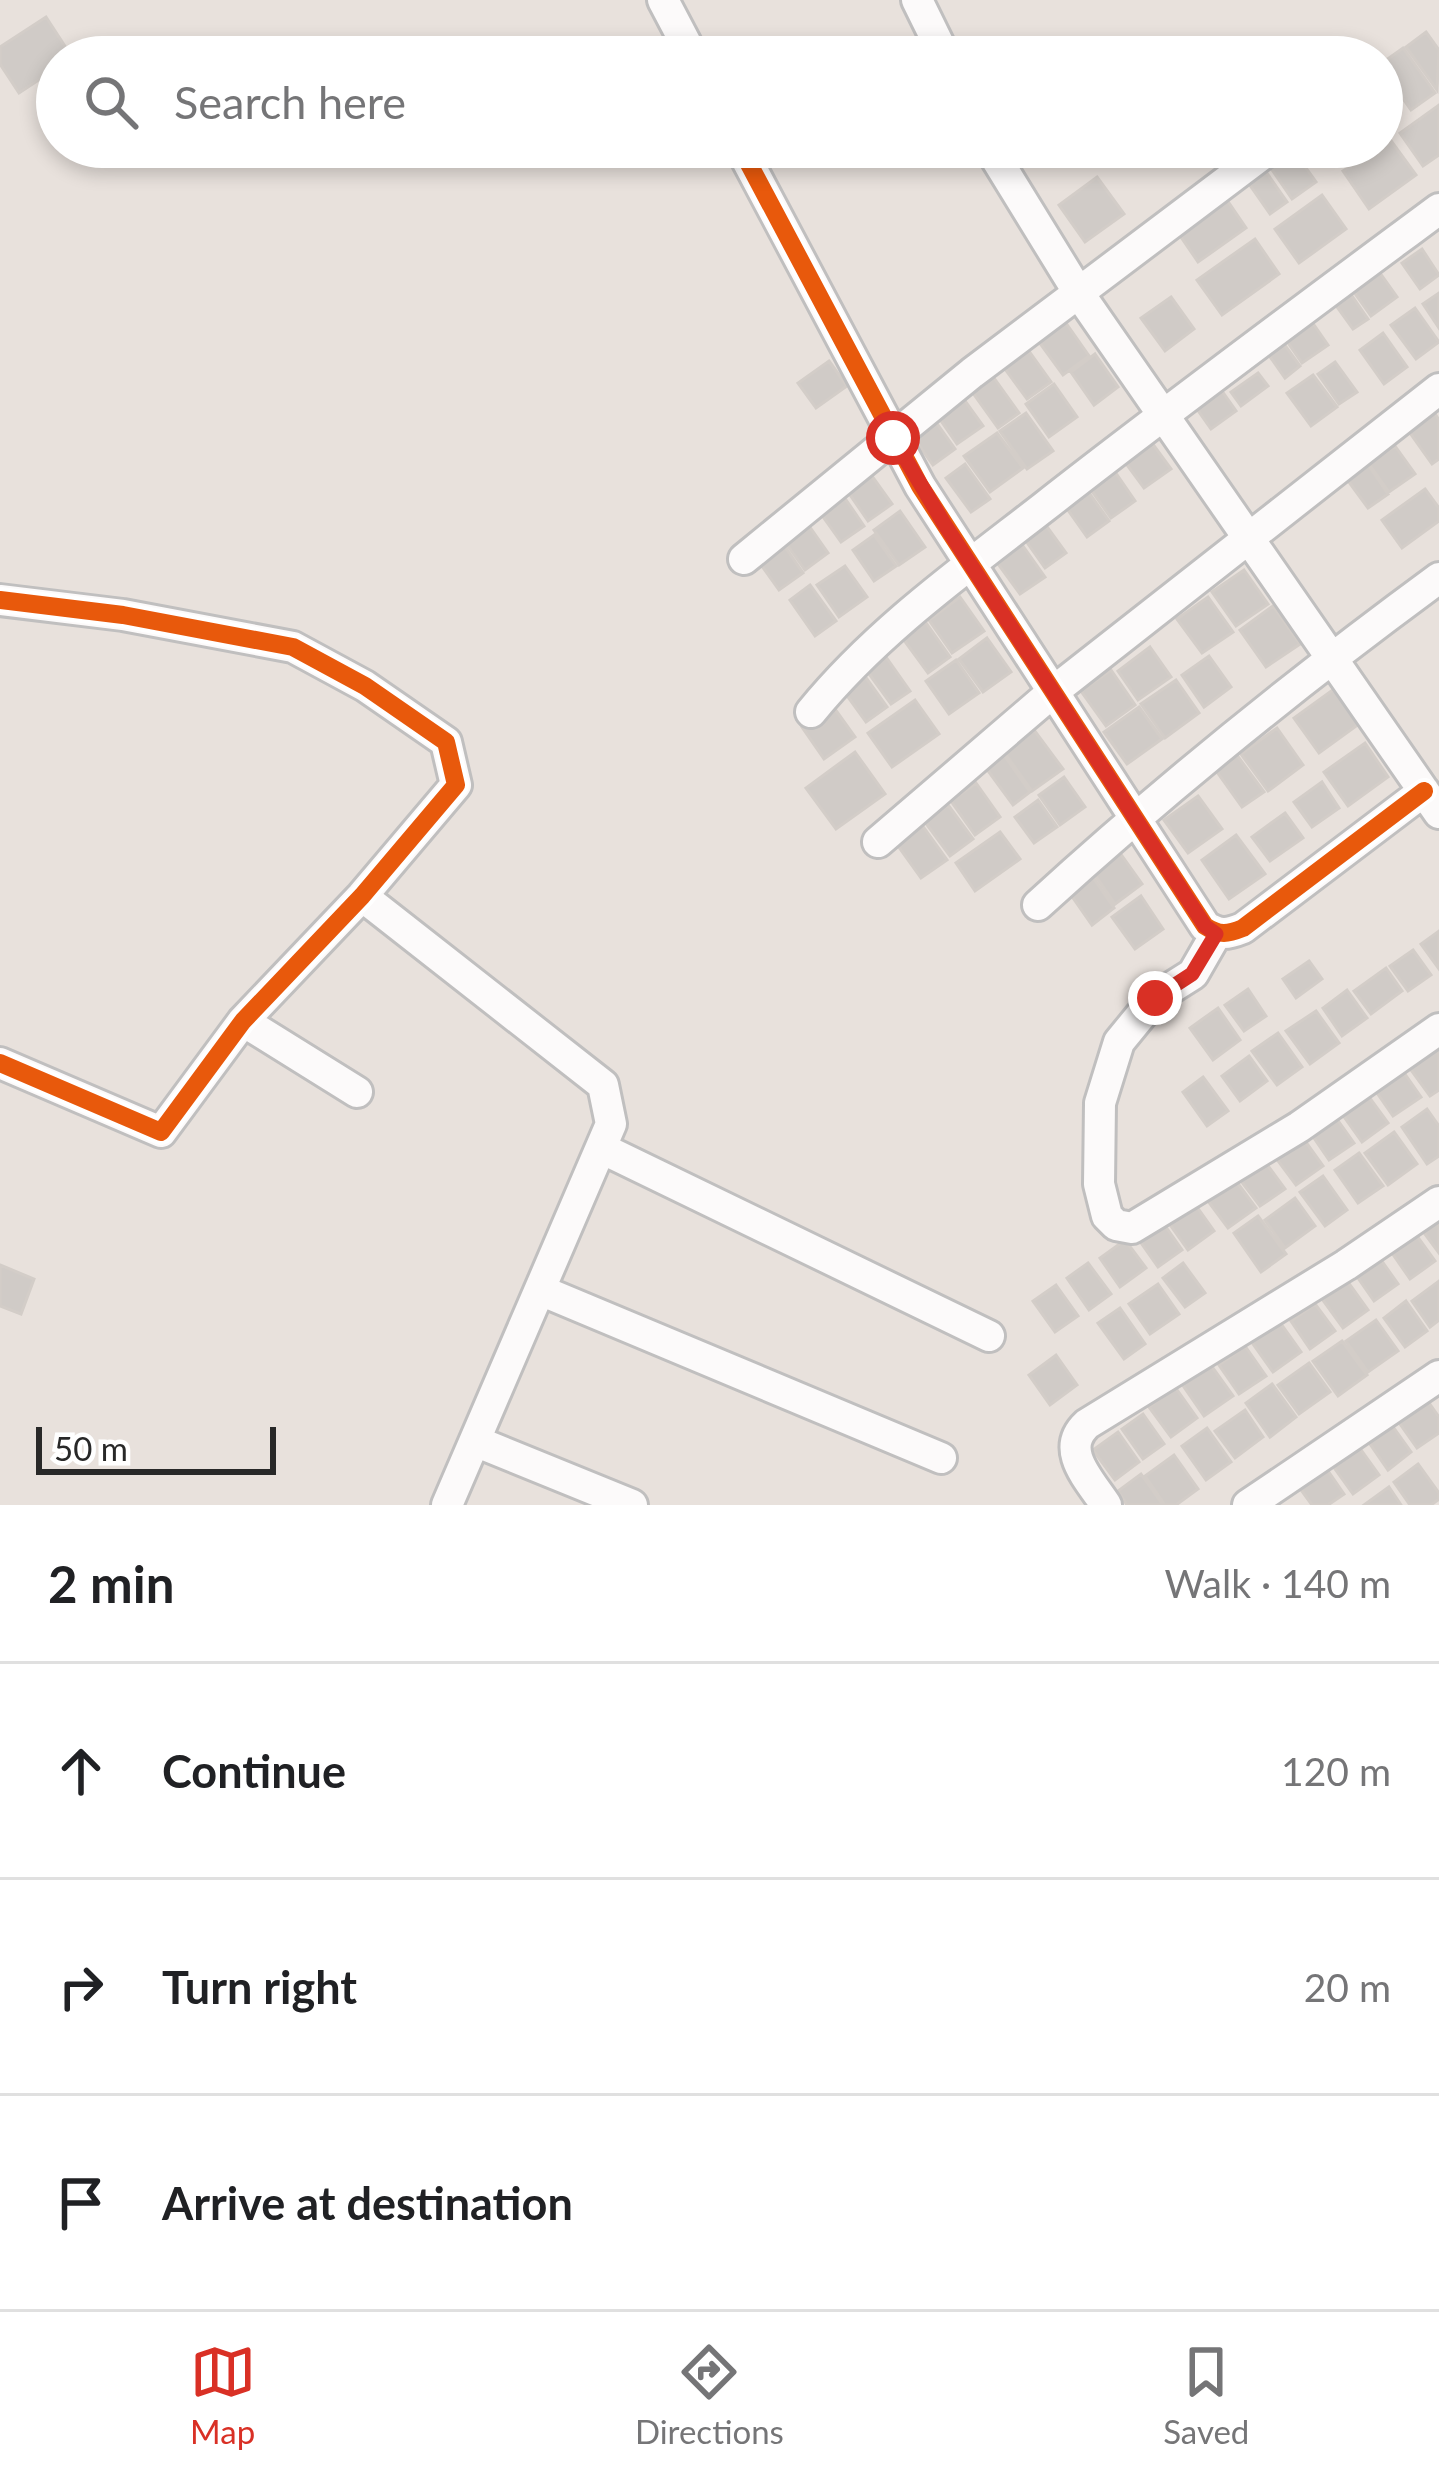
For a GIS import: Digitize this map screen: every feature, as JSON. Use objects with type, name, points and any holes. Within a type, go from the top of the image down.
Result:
[{"type":"street","points":[[663,0],[682,36]]},
{"type":"street","points":[[917,0],[935,36]]},
{"type":"street","points":[[751,168],[893,438],[1134,818],[1205,926],[1216,934]]},
{"type":"street","points":[[1002,168],[1081,295],[1331,657],[1429,786],[1244,928],[1216,934],[1192,974],[1155,998],[1119,1042],[1100,1103],[1099,1184],[1107,1216],[1116,1225],[1132,1228],[1243,1161],[1439,1029]]},
{"type":"street","points":[[744,559],[972,373],[1245,168]]},
{"type":"street","points":[[811,712],[842,674],[972,563],[1165,412],[1439,209]]},
{"type":"street","points":[[878,842],[1054,691],[1439,389]]},
{"type":"street","points":[[1038,904],[1134,818],[1331,657],[1439,578]]},
{"type":"street","points":[[0,600],[123,615],[293,647],[365,686],[446,742],[456,785],[362,896],[244,1021],[161,1132],[0,1063]]},
{"type":"street","points":[[362,896],[603,1085],[611,1124],[447,1505]]},
{"type":"street","points":[[244,1021],[357,1092]]},
{"type":"street","points":[[602,1148],[989,1336]]},
{"type":"street","points":[[1106,1505],[1073,1448],[1075,1435],[1087,1424],[1346,1265],[1439,1202]]},
{"type":"street","points":[[540,1290],[941,1458]]},
{"type":"street","points":[[1248,1505],[1439,1376]]},
{"type":"street","points":[[475,1441],[632,1505]]},
{"type":"building","points":[[46,17],[58,36],[36,36],[36,82],[19,93],[0,64],[0,47]]},
{"type":"building","points":[[1426,32],[1439,50],[1437,90],[1406,47]]},
{"type":"building","points":[[1403,48],[1435,93],[1411,110],[1403,99]]},
{"type":"building","points":[[1439,105],[1439,155],[1423,166],[1403,131]]},
{"type":"building","points":[[1403,157],[1416,175],[1369,209],[1343,171],[1403,168]]},
{"type":"building","points":[[1263,168],[1287,202],[1270,214],[1245,178]]},
{"type":"building","points":[[1271,168],[1306,168],[1316,182],[1292,199]]},
{"type":"building","points":[[1097,177],[1124,214],[1085,242],[1059,205]]},
{"type":"building","points":[[1322,195],[1346,229],[1299,263],[1275,229]]},
{"type":"building","points":[[1227,200],[1246,228],[1198,262],[1179,234]]},
{"type":"building","points":[[1255,239],[1279,274],[1222,315],[1197,280]]},
{"type":"building","points":[[1422,249],[1439,275],[1420,289],[1402,263]]},
{"type":"building","points":[[1380,273],[1397,297],[1371,316],[1354,292]]},
{"type":"building","points":[[1350,293],[1368,319],[1353,329],[1335,304]]},
{"type":"building","points":[[1439,293],[1439,328],[1423,304]]},
{"type":"building","points":[[1171,297],[1194,329],[1165,351],[1141,318]]},
{"type":"building","points":[[1415,308],[1439,342],[1416,359],[1391,325]]},
{"type":"building","points":[[1061,316],[1089,356],[1063,375],[1034,335]]},
{"type":"building","points":[[1312,322],[1328,345],[1302,363],[1286,340]]},
{"type":"building","points":[[1383,333],[1407,367],[1384,384],[1360,350]]},
{"type":"building","points":[[1021,340],[1051,382],[1027,399],[997,358]]},
{"type":"building","points":[[1281,340],[1300,366],[1285,378],[1266,351]]},
{"type":"building","points":[[1095,354],[1118,387],[1094,405],[1071,372]]},
{"type":"building","points":[[829,361],[847,386],[816,408],[798,383]]},
{"type":"building","points":[[1335,362],[1357,392],[1339,404],[1318,374]]},
{"type":"building","points":[[989,371],[1019,413],[998,428],[968,386]]},
{"type":"building","points":[[1258,373],[1268,386],[1241,406],[1231,392]]},
{"type":"building","points":[[1313,375],[1337,407],[1311,426],[1287,393]]},
{"type":"building","points":[[1054,384],[1077,417],[1049,437],[1026,404]]},
{"type":"building","points":[[1222,391],[1236,411],[1211,429],[1197,409]]},
{"type":"building","points":[[960,394],[983,426],[957,444],[935,412]]},
{"type":"building","points":[[1434,412],[1439,420],[1439,459],[1432,464],[1408,430]]},
{"type":"building","points":[[1026,413],[1053,451],[1027,469],[1000,431]]},
{"type":"building","points":[[933,418],[955,449],[933,465],[911,434]]},
{"type":"building","points":[[997,433],[1023,468],[990,492],[964,456]]},
{"type":"building","points":[[1149,439],[1171,469],[1144,488],[1122,458]]},
{"type":"building","points":[[1395,446],[1415,474],[1389,492],[1369,464]]},
{"type":"building","points":[[1367,463],[1388,494],[1368,508],[1346,478]]},
{"type":"building","points":[[965,464],[990,499],[971,512],[946,478]]},
{"type":"building","points":[[1111,466],[1135,501],[1111,518],[1087,484]]},
{"type":"building","points":[[869,472],[892,504],[868,521],[846,489]]},
{"type":"building","points":[[1085,487],[1109,521],[1087,537],[1063,503]]},
{"type":"building","points":[[1425,489],[1439,508],[1439,521],[1402,548],[1382,520]]},
{"type":"building","points":[[842,494],[864,526],[841,542],[819,511]]},
{"type":"building","points":[[900,511],[925,547],[899,565],[874,530]]},
{"type":"building","points":[[1042,520],[1066,553],[1045,568],[1021,534]]},
{"type":"building","points":[[807,523],[828,553],[805,570],[783,539]]},
{"type":"building","points":[[874,535],[896,566],[874,581],[853,550]]},
{"type":"building","points":[[1018,539],[1045,577],[1020,594],[993,557]]},
{"type":"building","points":[[783,544],[803,573],[779,590],[759,562]]},
{"type":"building","points":[[845,566],[867,597],[839,617],[817,585]]},
{"type":"building","points":[[1244,570],[1268,604],[1236,626],[1212,592]]},
{"type":"building","points":[[810,585],[836,621],[815,636],[790,600]]},
{"type":"building","points":[[960,597],[984,631],[952,653],[929,620]]},
{"type":"building","points":[[1208,597],[1233,632],[1202,653],[1177,619]]},
{"type":"building","points":[[1273,606],[1300,644],[1266,667],[1240,630]]},
{"type":"building","points":[[924,620],[950,657],[928,673],[901,636]]},
{"type":"building","points":[[987,638],[1011,672],[983,692],[959,659]]},
{"type":"building","points":[[1150,647],[1171,677],[1138,700],[1118,671]]},
{"type":"building","points":[[1209,656],[1231,687],[1204,707],[1182,675]]},
{"type":"building","points":[[886,657],[910,691],[891,704],[867,671]]},
{"type":"building","points":[[956,660],[979,693],[949,714],[926,681]]},
{"type":"building","points":[[1111,670],[1135,705],[1106,726],[1081,691]]},
{"type":"building","points":[[864,675],[887,707],[866,722],[843,690]]},
{"type":"building","points":[[1176,680],[1199,713],[1165,738],[1141,704]]},
{"type":"building","points":[[1334,689],[1359,724],[1319,753],[1294,718]]},
{"type":"building","points":[[915,700],[939,734],[892,767],[868,733]]},
{"type":"building","points":[[832,705],[855,737],[824,759],[802,727]]},
{"type":"building","points":[[1139,707],[1162,739],[1127,764],[1104,732]]},
{"type":"building","points":[[1277,728],[1303,765],[1268,791],[1241,754]]},
{"type":"building","points":[[1034,730],[1063,769],[1032,791],[1004,752]]},
{"type":"building","points":[[1365,743],[1388,777],[1348,806],[1324,772]]},
{"type":"building","points":[[855,752],[885,794],[836,829],[806,788]]},
{"type":"building","points":[[1236,754],[1264,792],[1242,807],[1215,769]]},
{"type":"building","points":[[1004,755],[1030,792],[1013,805],[986,768]]},
{"type":"building","points":[[1064,777],[1085,807],[1060,825],[1039,795]]},
{"type":"building","points":[[1322,782],[1339,808],[1312,827],[1294,802]]},
{"type":"building","points":[[976,783],[1000,817],[975,835],[951,801]]},
{"type":"building","points":[[1198,796],[1222,829],[1188,853],[1164,820]]},
{"type":"building","points":[[1038,800],[1057,827],[1034,843],[1015,817]]},
{"type":"building","points":[[948,805],[973,839],[950,856],[925,822]]},
{"type":"building","points":[[1285,813],[1303,838],[1270,861],[1252,837]]},
{"type":"building","points":[[922,825],[947,860],[921,878],[896,843]]},
{"type":"building","points":[[1000,832],[1020,859],[975,891],[956,863]]},
{"type":"building","points":[[1236,835],[1265,874],[1229,899],[1202,860]]},
{"type":"building","points":[[1120,853],[1142,884],[1115,904],[1093,872]]},
{"type":"building","points":[[1092,876],[1114,908],[1092,925],[1069,892]]},
{"type":"building","points":[[1141,896],[1163,929],[1135,949],[1112,917]]},
{"type":"building","points":[[1439,931],[1439,969],[1421,944]]},
{"type":"building","points":[[1413,950],[1431,975],[1408,991],[1390,966]]},
{"type":"building","points":[[1309,961],[1322,979],[1296,998],[1283,979]]},
{"type":"building","points":[[1386,968],[1402,991],[1371,1014],[1354,991]]},
{"type":"building","points":[[1248,989],[1266,1016],[1244,1031],[1225,1005]]},
{"type":"building","points":[[1347,990],[1367,1018],[1342,1036],[1323,1008]]},
{"type":"building","points":[[1218,1008],[1240,1040],[1213,1060],[1190,1028]]},
{"type":"building","points":[[1316,1011],[1339,1043],[1310,1064],[1286,1031]]},
{"type":"building","points":[[1278,1033],[1302,1067],[1277,1085],[1252,1051]]},
{"type":"building","points":[[1432,1044],[1439,1053],[1439,1090],[1430,1096],[1406,1063]]},
{"type":"building","points":[[1249,1056],[1267,1081],[1240,1101],[1222,1076]]},
{"type":"building","points":[[1400,1067],[1421,1097],[1393,1116],[1373,1087]]},
{"type":"building","points":[[1203,1077],[1228,1111],[1207,1126],[1183,1092]]},
{"type":"building","points":[[1366,1093],[1388,1123],[1362,1142],[1340,1111]]},
{"type":"building","points":[[1427,1109],[1439,1126],[1439,1156],[1427,1164],[1402,1127]]},
{"type":"building","points":[[1334,1115],[1354,1143],[1329,1160],[1310,1132]]},
{"type":"building","points":[[1394,1132],[1417,1164],[1388,1185],[1365,1153]]},
{"type":"building","points":[[1300,1134],[1323,1166],[1296,1185],[1273,1154]]},
{"type":"building","points":[[1359,1153],[1383,1186],[1358,1203],[1335,1170]]},
{"type":"building","points":[[1263,1159],[1285,1189],[1260,1206],[1238,1177]]},
{"type":"building","points":[[1323,1176],[1347,1210],[1325,1226],[1300,1192]]},
{"type":"building","points":[[1233,1177],[1256,1208],[1228,1228],[1205,1197]]},
{"type":"building","points":[[1295,1198],[1315,1226],[1285,1248],[1265,1220]]},
{"type":"building","points":[[1192,1200],[1214,1231],[1188,1250],[1166,1219]]},
{"type":"building","points":[[1258,1216],[1286,1254],[1261,1272],[1234,1233]]},
{"type":"building","points":[[1439,1217],[1439,1253],[1422,1230]]},
{"type":"building","points":[[1161,1220],[1182,1250],[1158,1267],[1137,1237]]},
{"type":"building","points":[[1414,1232],[1435,1261],[1410,1279],[1390,1250]]},
{"type":"building","points":[[1125,1240],[1146,1268],[1120,1287],[1100,1258]]},
{"type":"building","points":[[1379,1257],[1398,1284],[1374,1301],[1356,1275]]},
{"type":"building","points":[[1088,1263],[1111,1294],[1089,1310],[1067,1278]]},
{"type":"building","points":[[1183,1263],[1205,1293],[1185,1307],[1163,1278]]},
{"type":"building","points":[[0,1265],[34,1279],[21,1314],[0,1306]]},
{"type":"building","points":[[1345,1278],[1368,1310],[1343,1328],[1320,1296]]},
{"type":"building","points":[[1439,1281],[1439,1320],[1430,1327],[1412,1301]]},
{"type":"building","points":[[1158,1284],[1179,1314],[1150,1334],[1129,1304]]},
{"type":"building","points":[[1056,1285],[1078,1316],[1055,1332],[1033,1301]]},
{"type":"building","points":[[1406,1301],[1427,1331],[1405,1347],[1384,1318]]},
{"type":"building","points":[[1315,1304],[1335,1331],[1310,1349],[1291,1321]]},
{"type":"building","points":[[1120,1308],[1145,1344],[1124,1359],[1098,1323]]},
{"type":"building","points":[[1376,1320],[1398,1351],[1368,1372],[1346,1341]]},
{"type":"building","points":[[1279,1321],[1301,1352],[1273,1372],[1251,1341]]},
{"type":"building","points":[[1342,1341],[1367,1375],[1338,1396],[1313,1361]]},
{"type":"building","points":[[1245,1346],[1266,1376],[1239,1394],[1219,1365]]},
{"type":"building","points":[[1056,1355],[1077,1385],[1050,1405],[1029,1375]]},
{"type":"building","points":[[1309,1363],[1330,1392],[1299,1414],[1278,1385]]},
{"type":"building","points":[[1210,1364],[1233,1396],[1204,1416],[1182,1384]]},
{"type":"building","points":[[1272,1384],[1296,1417],[1270,1437],[1246,1403]]},
{"type":"building","points":[[1175,1387],[1197,1418],[1171,1437],[1149,1407]]},
{"type":"building","points":[[1427,1400],[1439,1417],[1439,1433],[1417,1448],[1398,1421]]},
{"type":"building","points":[[1245,1410],[1263,1437],[1235,1458],[1215,1431]]},
{"type":"building","points":[[1143,1414],[1164,1444],[1143,1459],[1122,1429]]},
{"type":"building","points":[[1391,1424],[1411,1452],[1388,1470],[1368,1441]]},
{"type":"building","points":[[1207,1428],[1231,1462],[1206,1480],[1182,1446]]},
{"type":"building","points":[[1118,1432],[1139,1462],[1115,1480],[1093,1450]]},
{"type":"building","points":[[1359,1447],[1379,1475],[1353,1494],[1333,1466]]},
{"type":"building","points":[[1174,1455],[1198,1489],[1176,1505],[1165,1505],[1145,1476]]},
{"type":"building","points":[[1418,1464],[1439,1493],[1431,1505],[1410,1505],[1394,1482]]},
{"type":"building","points":[[1326,1468],[1344,1494],[1328,1505],[1312,1505],[1299,1487]]},
{"type":"building","points":[[1141,1474],[1163,1505],[1127,1505],[1118,1491]]},
{"type":"building","points":[[1389,1487],[1401,1505],[1364,1505]]},
{"type":"cycle path","points":[[751,168],[920,486],[1205,926],[1224,933],[1243,928],[1424,791]]},
{"type":"cycle path","points":[[0,600],[123,615],[293,647],[365,686],[446,742],[456,785],[362,896],[243,1021],[161,1132],[0,1063]]},
{"type":"route","points":[[893,438],[1134,818],[1205,926],[1216,934],[1192,974],[1155,998]]}]
